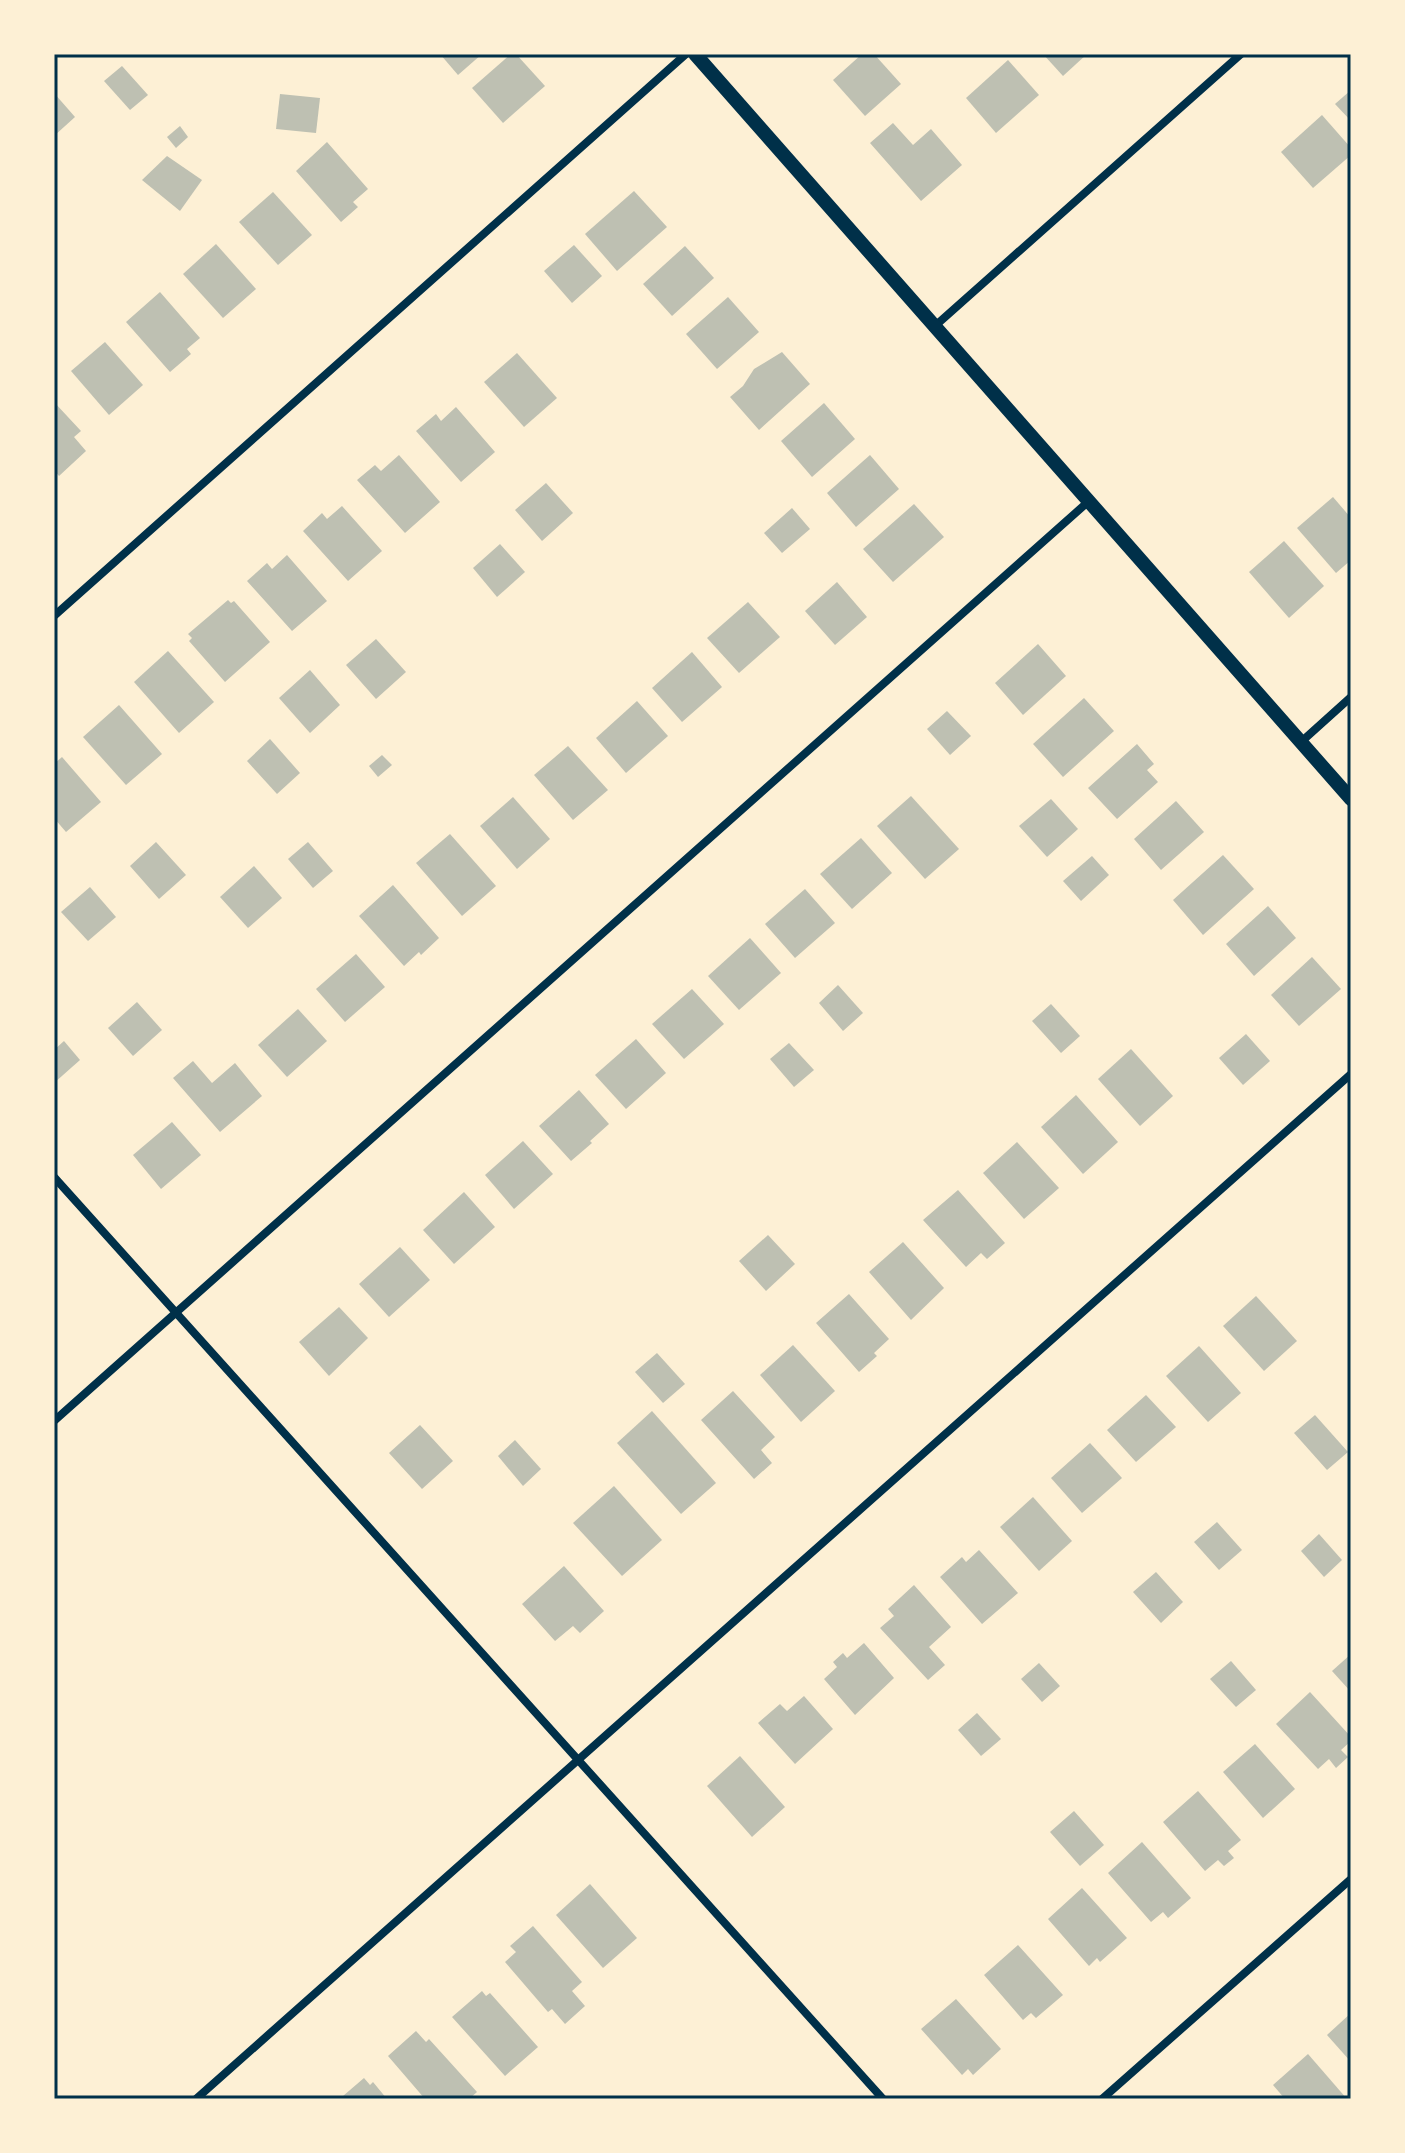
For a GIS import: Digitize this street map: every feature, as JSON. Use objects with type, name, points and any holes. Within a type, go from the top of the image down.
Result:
[{"type":"street","points":[[54,616],[686,54]]},
{"type":"street","points":[[695,54],[1351,799]]},
{"type":"street","points":[[935,326],[1241,54]]},
{"type":"street","points":[[54,1421],[1089,501]]},
{"type":"street","points":[[1301,742],[1351,697]]},
{"type":"street","points":[[196,2099],[1351,1074]]},
{"type":"street","points":[[54,1177],[883,2099]]},
{"type":"street","points":[[1102,2099],[1351,1879]]},
{"type":"building","points":[[440,54],[482,54],[458,75]]},
{"type":"building","points":[[511,54],[516,54],[545,86],[503,123],[472,88]]},
{"type":"building","points":[[862,54],[874,54],[901,84],[865,116],[833,80]]},
{"type":"building","points":[[1043,54],[1087,54],[1063,76]]},
{"type":"building","points":[[1008,60],[1039,95],[996,133],[966,98]]},
{"type":"building","points":[[122,66],[148,95],[130,110],[104,81]]},
{"type":"building","points":[[1351,90],[1351,121],[1335,104]]},
{"type":"building","points":[[54,93],[75,117],[54,136]]},
{"type":"building","points":[[280,94],[320,98],[316,133],[276,129]]},
{"type":"building","points":[[1322,115],[1351,148],[1351,155],[1313,188],[1281,152]]},
{"type":"building","points":[[893,123],[913,145],[931,129],[962,165],[921,201],[870,143]]},
{"type":"building","points":[[180,126],[188,137],[176,148],[167,137]]},
{"type":"building","points":[[327,142],[368,189],[353,202],[358,207],[341,222],[296,171]]},
{"type":"building","points":[[167,156],[202,180],[180,211],[142,180]]},
{"type":"building","points":[[634,191],[667,227],[617,271],[585,234]]},
{"type":"building","points":[[273,192],[312,235],[278,265],[239,222]]},
{"type":"building","points":[[216,244],[256,289],[223,318],[183,274]]},
{"type":"building","points":[[574,245],[602,276],[572,303],[544,271]]},
{"type":"building","points":[[685,246],[714,278],[672,316],[643,284]]},
{"type":"building","points":[[160,292],[200,338],[187,349],[191,354],[170,372],[126,322]]},
{"type":"building","points":[[728,297],[759,332],[717,369],[686,334]]},
{"type":"building","points":[[105,342],[143,385],[109,415],[71,371]]},
{"type":"building","points":[[782,352],[810,384],[759,430],[730,397],[743,386],[754,369]]},
{"type":"building","points":[[517,353],[557,398],[524,427],[484,382]]},
{"type":"building","points":[[54,402],[81,431],[74,437],[86,451],[59,476],[54,470]]},
{"type":"building","points":[[824,403],[855,439],[812,477],[781,441]]},
{"type":"building","points":[[456,407],[495,452],[461,482],[416,431],[436,414],[441,421]]},
{"type":"building","points":[[399,455],[440,502],[405,533],[357,480],[375,465],[381,471]]},
{"type":"building","points":[[870,455],[899,489],[856,527],[827,493]]},
{"type":"building","points":[[546,483],[573,513],[542,541],[515,510]]},
{"type":"building","points":[[1333,497],[1351,518],[1351,560],[1336,573],[1297,528]]},
{"type":"building","points":[[914,504],[944,537],[893,582],[863,549]]},
{"type":"building","points":[[342,506],[382,551],[348,581],[303,531],[322,513],[327,519]]},
{"type":"building","points":[[792,508],[810,529],[782,553],[764,533]]},
{"type":"building","points":[[1284,541],[1324,586],[1289,618],[1249,572]]},
{"type":"building","points":[[500,544],[525,572],[497,597],[473,568]]},
{"type":"building","points":[[287,555],[327,601],[292,631],[247,581],[267,563],[272,569]]},
{"type":"building","points":[[837,582],[867,617],[835,645],[805,611]]},
{"type":"building","points":[[228,600],[231,603],[234,601],[270,642],[225,682],[189,641],[192,638],[188,634]]},
{"type":"building","points":[[748,602],[780,637],[739,673],[707,638]]},
{"type":"building","points":[[376,639],[406,672],[376,699],[346,665]]},
{"type":"building","points":[[1038,644],[1066,676],[1023,715],[995,683]]},
{"type":"building","points":[[168,651],[214,702],[179,733],[134,682]]},
{"type":"building","points":[[692,652],[722,687],[682,722],[652,688]]},
{"type":"building","points":[[310,670],[340,705],[310,733],[279,698]]},
{"type":"building","points":[[1084,698],[1114,731],[1063,777],[1033,744]]},
{"type":"building","points":[[637,701],[668,736],[626,773],[596,738]]},
{"type":"building","points":[[119,705],[162,754],[126,785],[83,737]]},
{"type":"building","points":[[947,711],[971,736],[950,755],[927,729]]},
{"type":"building","points":[[270,739],[300,773],[277,794],[247,761]]},
{"type":"building","points":[[1137,744],[1154,764],[1147,770],[1158,782],[1117,819],[1088,788]]},
{"type":"building","points":[[568,746],[608,790],[573,820],[534,775]]},
{"type":"building","points":[[382,755],[392,765],[378,777],[369,766]]},
{"type":"building","points":[[62,757],[101,802],[66,832],[54,818],[54,764]]},
{"type":"building","points":[[911,796],[959,849],[925,879],[877,826]]},
{"type":"building","points":[[513,797],[550,839],[517,869],[480,826]]},
{"type":"building","points":[[1051,799],[1078,829],[1047,857],[1019,826]]},
{"type":"building","points":[[1176,801],[1204,832],[1161,870],[1134,839]]},
{"type":"building","points":[[450,834],[496,886],[462,916],[416,863]]},
{"type":"building","points":[[861,838],[892,873],[852,909],[820,874]]},
{"type":"building","points":[[156,842],[186,875],[159,899],[130,866]]},
{"type":"building","points":[[308,842],[333,871],[313,888],[288,859]]},
{"type":"building","points":[[1223,855],[1254,889],[1203,935],[1173,900]]},
{"type":"building","points":[[1092,856],[1109,875],[1081,901],[1063,881]]},
{"type":"building","points":[[254,866],[282,898],[248,928],[220,897]]},
{"type":"building","points":[[393,885],[439,938],[404,966],[359,916]]},
{"type":"building","points":[[90,887],[116,917],[88,941],[61,912]]},
{"type":"building","points":[[805,889],[835,923],[795,958],[765,924]]},
{"type":"building","points":[[1268,906],[1296,938],[1254,976],[1226,944]]},
{"type":"building","points":[[750,938],[781,973],[739,1010],[708,976]]},
{"type":"building","points":[[356,954],[385,987],[345,1022],[316,989]]},
{"type":"building","points":[[1312,957],[1341,989],[1299,1026],[1271,995]]},
{"type":"building","points":[[838,985],[863,1013],[843,1031],[819,1003]]},
{"type":"building","points":[[692,989],[724,1024],[684,1059],[652,1024]]},
{"type":"building","points":[[137,1002],[162,1030],[133,1056],[108,1028]]},
{"type":"building","points":[[1051,1004],[1080,1036],[1061,1053],[1032,1021]]},
{"type":"building","points":[[298,1009],[327,1041],[287,1077],[258,1045]]},
{"type":"building","points":[[1246,1034],[1270,1061],[1243,1085],[1219,1058]]},
{"type":"building","points":[[636,1039],[666,1073],[626,1109],[595,1075]]},
{"type":"building","points":[[64,1041],[80,1060],[54,1083],[54,1050]]},
{"type":"building","points":[[789,1043],[814,1070],[794,1087],[770,1059]]},
{"type":"building","points":[[1131,1049],[1173,1096],[1140,1126],[1098,1079]]},
{"type":"building","points":[[193,1061],[212,1083],[235,1063],[262,1096],[220,1132],[173,1078]]},
{"type":"building","points":[[579,1090],[609,1124],[571,1161],[539,1126]]},
{"type":"building","points":[[1076,1095],[1118,1142],[1083,1174],[1041,1127]]},
{"type":"building","points":[[172,1122],[201,1155],[161,1189],[133,1155]]},
{"type":"building","points":[[523,1141],[553,1174],[514,1209],[485,1175]]},
{"type":"building","points":[[1017,1142],[1059,1188],[1024,1219],[983,1173]]},
{"type":"building","points":[[958,1190],[1005,1243],[987,1259],[981,1253],[966,1267],[923,1220]]},
{"type":"building","points":[[464,1192],[495,1227],[454,1264],[423,1230]]},
{"type":"building","points":[[768,1235],[795,1264],[766,1291],[739,1261]]},
{"type":"building","points":[[903,1242],[944,1288],[911,1320],[869,1272]]},
{"type":"building","points":[[400,1247],[430,1280],[389,1317],[359,1284]]},
{"type":"building","points":[[849,1294],[889,1339],[874,1353],[877,1356],[859,1372],[816,1323]]},
{"type":"building","points":[[1256,1296],[1297,1341],[1264,1371],[1223,1326]]},
{"type":"building","points":[[339,1307],[368,1338],[329,1376],[299,1342]]},
{"type":"building","points":[[793,1345],[835,1391],[801,1422],[760,1375]]},
{"type":"building","points":[[1199,1346],[1241,1393],[1208,1422],[1166,1376]]},
{"type":"building","points":[[657,1353],[685,1384],[663,1403],[635,1372]]},
{"type":"building","points":[[733,1391],[775,1437],[761,1450],[772,1463],[754,1479],[701,1420]]},
{"type":"building","points":[[1146,1395],[1176,1427],[1136,1462],[1107,1430]]},
{"type":"building","points":[[652,1411],[716,1483],[681,1514],[617,1443]]},
{"type":"building","points":[[1315,1415],[1348,1452],[1327,1470],[1294,1433]]},
{"type":"building","points":[[420,1425],[453,1461],[422,1489],[389,1453]]},
{"type":"building","points":[[515,1440],[541,1469],[523,1486],[498,1456]]},
{"type":"building","points":[[1090,1443],[1122,1478],[1082,1513],[1051,1478]]},
{"type":"building","points":[[614,1486],[662,1540],[622,1576],[573,1523]]},
{"type":"building","points":[[1033,1497],[1072,1541],[1039,1571],[1000,1527]]},
{"type":"building","points":[[1217,1522],[1242,1550],[1219,1570],[1194,1542]]},
{"type":"building","points":[[1319,1534],[1342,1560],[1324,1577],[1301,1551]]},
{"type":"building","points":[[979,1550],[1018,1593],[982,1624],[940,1577],[962,1557],[966,1562]]},
{"type":"building","points":[[564,1566],[604,1611],[580,1633],[573,1626],[555,1641],[522,1604]]},
{"type":"building","points":[[1156,1572],[1183,1602],[1161,1623],[1133,1592]]},
{"type":"building","points":[[914,1585],[951,1627],[929,1647],[945,1665],[928,1680],[880,1628],[894,1616],[888,1609]]},
{"type":"building","points":[[864,1643],[894,1678],[855,1715],[824,1679],[837,1667],[833,1662],[843,1653],[847,1658]]},
{"type":"building","points":[[1351,1654],[1351,1692],[1332,1671]]},
{"type":"building","points":[[1231,1661],[1256,1690],[1236,1707],[1210,1679]]},
{"type":"building","points":[[1039,1663],[1060,1686],[1042,1702],[1021,1679]]},
{"type":"building","points":[[1310,1692],[1351,1737],[1351,1741],[1341,1750],[1348,1757],[1336,1768],[1329,1759],[1318,1769],[1276,1724]]},
{"type":"building","points":[[804,1696],[833,1729],[795,1764],[758,1723],[780,1704],[787,1711]]},
{"type":"building","points":[[977,1713],[1001,1739],[981,1756],[958,1730]]},
{"type":"building","points":[[1255,1744],[1295,1789],[1263,1818],[1223,1772]]},
{"type":"building","points":[[740,1756],[785,1807],[752,1837],[707,1786]]},
{"type":"building","points":[[1198,1791],[1241,1840],[1228,1851],[1234,1858],[1224,1866],[1218,1860],[1205,1871],[1163,1822]]},
{"type":"building","points":[[1074,1811],[1104,1845],[1080,1866],[1050,1832]]},
{"type":"building","points":[[1142,1842],[1191,1898],[1168,1918],[1163,1912],[1151,1922],[1108,1873]]},
{"type":"building","points":[[590,1884],[637,1938],[603,1968],[556,1915]]},
{"type":"building","points":[[1082,1888],[1127,1938],[1100,1962],[1097,1958],[1089,1966],[1048,1919]]},
{"type":"building","points":[[533,1926],[582,1982],[572,1991],[585,2006],[565,2024],[552,2009],[548,2012],[505,1962],[516,1952],[510,1946]]},
{"type":"building","points":[[1018,1945],[1063,1995],[1036,2018],[1031,2013],[1023,2020],[984,1975]]},
{"type":"building","points":[[482,1991],[486,1996],[490,1993],[538,2047],[505,2076],[452,2017]]},
{"type":"building","points":[[956,1999],[1001,2049],[973,2075],[968,2069],[962,2075],[921,2029]]},
{"type":"building","points":[[1351,2013],[1351,2062],[1327,2035]]},
{"type":"building","points":[[416,2031],[426,2042],[429,2039],[477,2092],[469,2099],[425,2099],[388,2056]]},
{"type":"building","points":[[1308,2054],[1347,2099],[1285,2099],[1273,2085]]},
{"type":"building","points":[[364,2078],[370,2085],[373,2082],[387,2099],[345,2099],[343,2096]]}]
